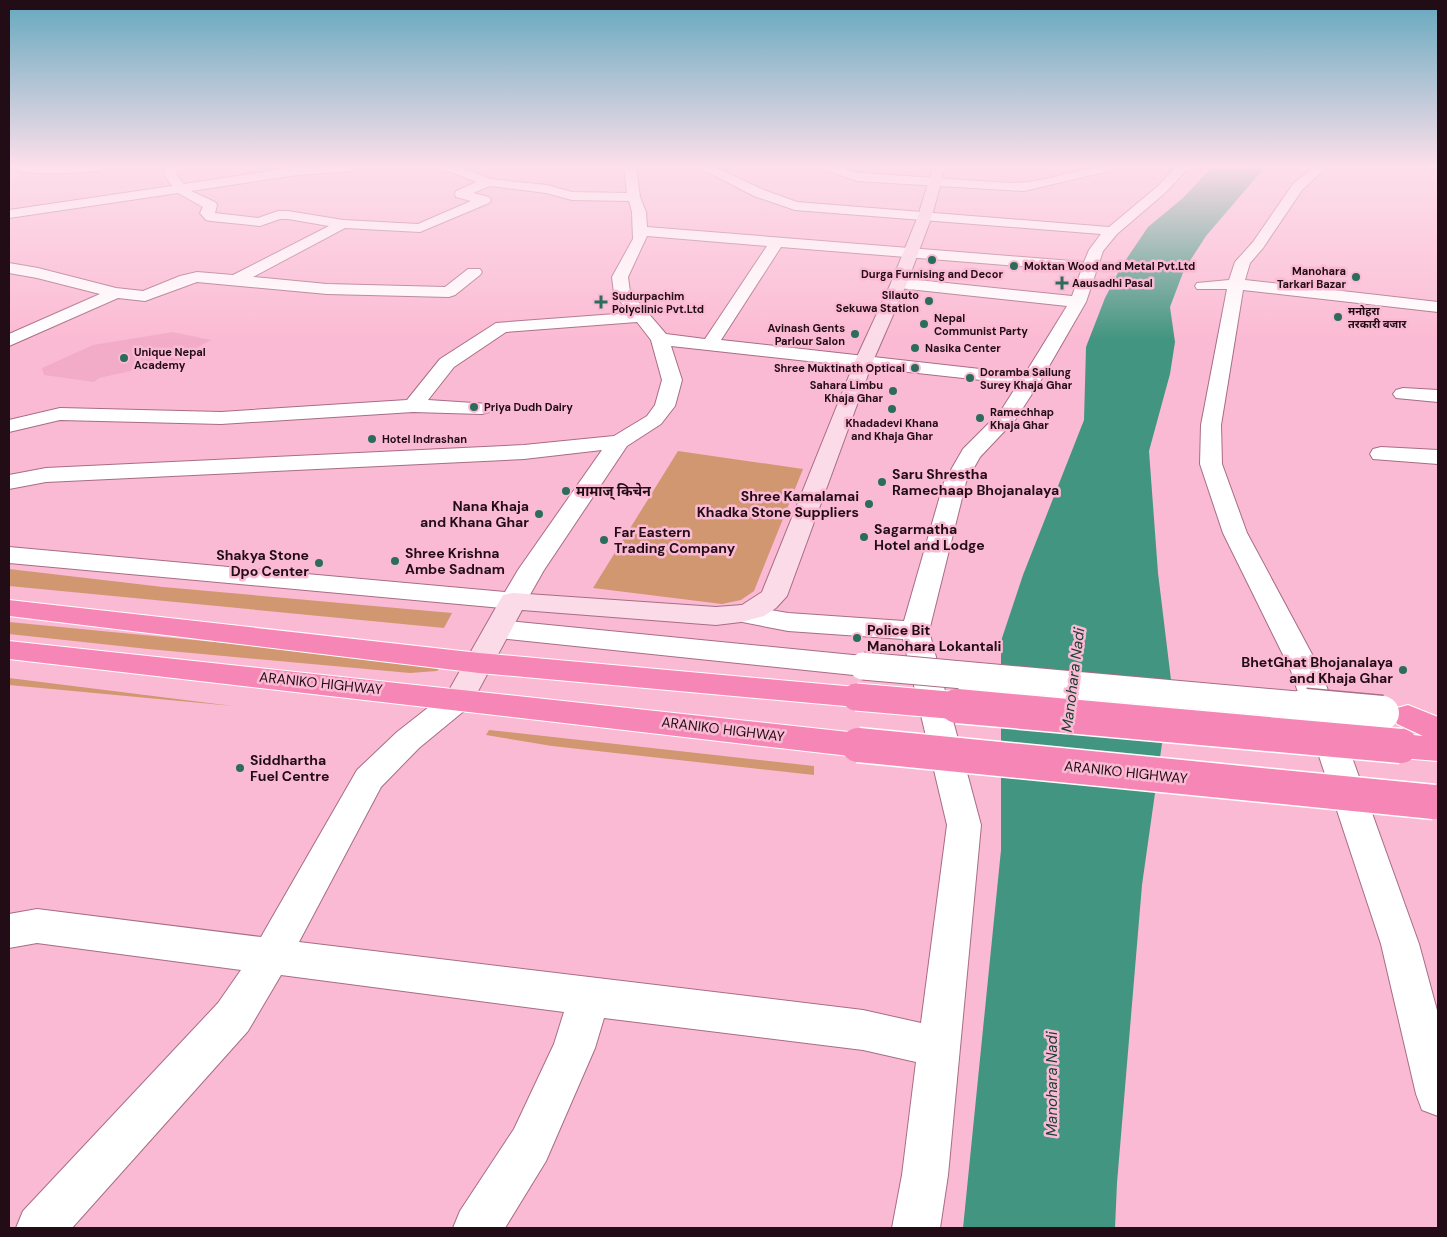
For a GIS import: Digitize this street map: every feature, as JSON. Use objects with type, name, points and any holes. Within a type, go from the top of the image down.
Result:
[{"type":"highway","points":[[9,608],[479,663],[1438,749]]},
{"type":"highway","name":"ARANIKO HIGHWAY","points":[[9,650],[858,745],[1436,802]]},
{"type":"highway","points":[[1395,714],[1438,730]]},
{"type":"street","points":[[235,280],[342,225]]},
{"type":"street","points":[[357,225],[420,228],[427,225]]},
{"type":"street","points":[[40,1228],[233,1017],[271,957],[369,779],[408,740],[459,699],[536,563],[619,442],[654,420],[665,406],[672,380],[660,339],[622,293],[620,277],[640,238],[639,225]]},
{"type":"street","points":[[9,556],[513,601],[716,616],[742,614],[762,608],[774,596],[781,580],[864,361],[899,283],[922,225]]},
{"type":"street","points":[[1034,225],[1112,231]]},
{"type":"street","points":[[916,1228],[925,1175],[964,825],[915,631],[956,482],[971,454],[1008,416],[1078,302],[1096,250],[1120,225]]},
{"type":"street","points":[[1272,225],[1258,245],[1243,262],[1236,284],[1211,425],[1211,464],[1235,533],[1306,671],[1400,944],[1438,1094]]},
{"type":"street","points":[[640,231],[1089,267]]},
{"type":"street","points":[[710,344],[777,242]]},
{"type":"street","points":[[9,268],[38,273],[116,293],[145,296],[186,279],[197,277],[327,289],[449,292],[474,272]]},
{"type":"street","points":[[9,283],[38,273]]},
{"type":"street","points":[[899,283],[1078,302]]},
{"type":"street","points":[[1203,286],[1236,284],[1438,306]]},
{"type":"street","points":[[9,341],[116,293]]},
{"type":"street","points":[[413,406],[447,363],[502,327],[642,317]]},
{"type":"street","points":[[660,339],[1030,380]]},
{"type":"street","points":[[1403,394],[1438,396]]},
{"type":"street","points":[[9,426],[60,414],[221,418],[413,406],[482,408]]},
{"type":"street","points":[[9,482],[56,475],[350,459],[524,452],[619,442]]},
{"type":"street","points":[[1381,454],[1438,457]]},
{"type":"street","points":[[742,614],[788,622],[915,631]]},
{"type":"street","points":[[498,629],[863,666],[1395,714],[1438,715]]},
{"type":"street","points":[[9,931],[37,926],[271,957],[863,1030],[940,1047]]},
{"type":"street","points":[[477,1228],[530,1145],[574,1048],[589,997]]},
{"type":"shaded area","name":"Unique Nepal Academy","points":[[173,332],[211,340],[182,356],[185,359],[99,378],[94,382],[44,375],[42,368],[93,345]]},
{"type":"shaded area","points":[[678,451],[803,469],[754,591],[741,600],[722,604],[593,588]]},
{"type":"shaded area","points":[[9,569],[163,587],[452,613],[444,628],[9,586]]},
{"type":"shaded area","points":[[9,622],[443,664],[437,671],[410,673],[148,649],[9,634]]},
{"type":"shaded area","points":[[9,678],[233,706],[9,685]]},
{"type":"shaded area","points":[[489,730],[814,766],[814,775],[552,746],[486,735]]},
{"type":"water","name":"Manohara Nadi","points":[[1151,225],[1216,225],[1184,270],[1170,307],[1175,342],[1170,374],[1149,451],[1158,573],[1171,680],[1142,885],[1117,1183],[1115,1228],[963,1228],[1001,850],[1001,641],[1023,575],[1084,420],[1086,347],[1105,298],[1121,267]]},
{"type":"place","name":"Durga Furnising and Decor","points":[[932,260]]},
{"type":"place","name":"Moktan Wood and Metal Pvt.Ltd","points":[[1014,266]]},
{"type":"place","name":"Manohara Tarkari Bazar","points":[[1356,277]]},
{"type":"place","name":"Aausadhi Pasal","points":[[1062,283]]},
{"type":"place","name":"Silauto Sekuwa Station","points":[[929,301]]},
{"type":"place","name":"Sudurpachim Polyclinic Pvt.Ltd","points":[[601,302]]},
{"type":"place","name":"मनोहरा तरकारी बजार","points":[[1338,317]]},
{"type":"place","name":"Nepal Communist Party","points":[[924,324]]},
{"type":"place","name":"Avinash Gents Parlour Salon","points":[[855,334]]},
{"type":"place","name":"Nasika Center","points":[[915,348]]},
{"type":"place","name":"Unique Nepal Academy","points":[[124,358]]},
{"type":"place","name":"Shree Muktinath Optical","points":[[915,368]]},
{"type":"place","name":"Doramba Sailung Surey Khaja Ghar","points":[[970,378]]},
{"type":"place","name":"Sahara Limbu Khaja Ghar","points":[[893,391]]},
{"type":"place","name":"Priya Dudh Dairy","points":[[474,407]]},
{"type":"place","name":"Khadadevi Khana and Khaja Ghar","points":[[892,409]]},
{"type":"place","name":"Ramechhap Khaja Ghar","points":[[980,418]]},
{"type":"place","name":"Hotel Indrashan","points":[[372,439]]},
{"type":"place","name":"Saru Shrestha Ramechaap Bhojanalaya","points":[[882,482]]},
{"type":"place","name":"मामाज् किचेन","points":[[566,491]]},
{"type":"place","name":"Shree Kamalamai Khadka Stone Suppliers","points":[[869,504]]},
{"type":"place","name":"Nana Khaja and Khana Ghar","points":[[539,514]]},
{"type":"place","name":"Sagarmatha Hotel and Lodge","points":[[864,537]]},
{"type":"place","name":"Far Eastern Trading Company","points":[[604,540]]},
{"type":"place","name":"Shree Krishna Ambe Sadnam","points":[[395,561]]},
{"type":"place","name":"Shakya Stone Dpo Center","points":[[319,563]]},
{"type":"place","name":"Police Bit Manohara Lokantali","points":[[857,638]]},
{"type":"place","name":"BhetGhat Bhojanalaya and Khaja Ghar","points":[[1403,670]]},
{"type":"place","name":"Siddhartha Fuel Centre","points":[[240,768]]}]
